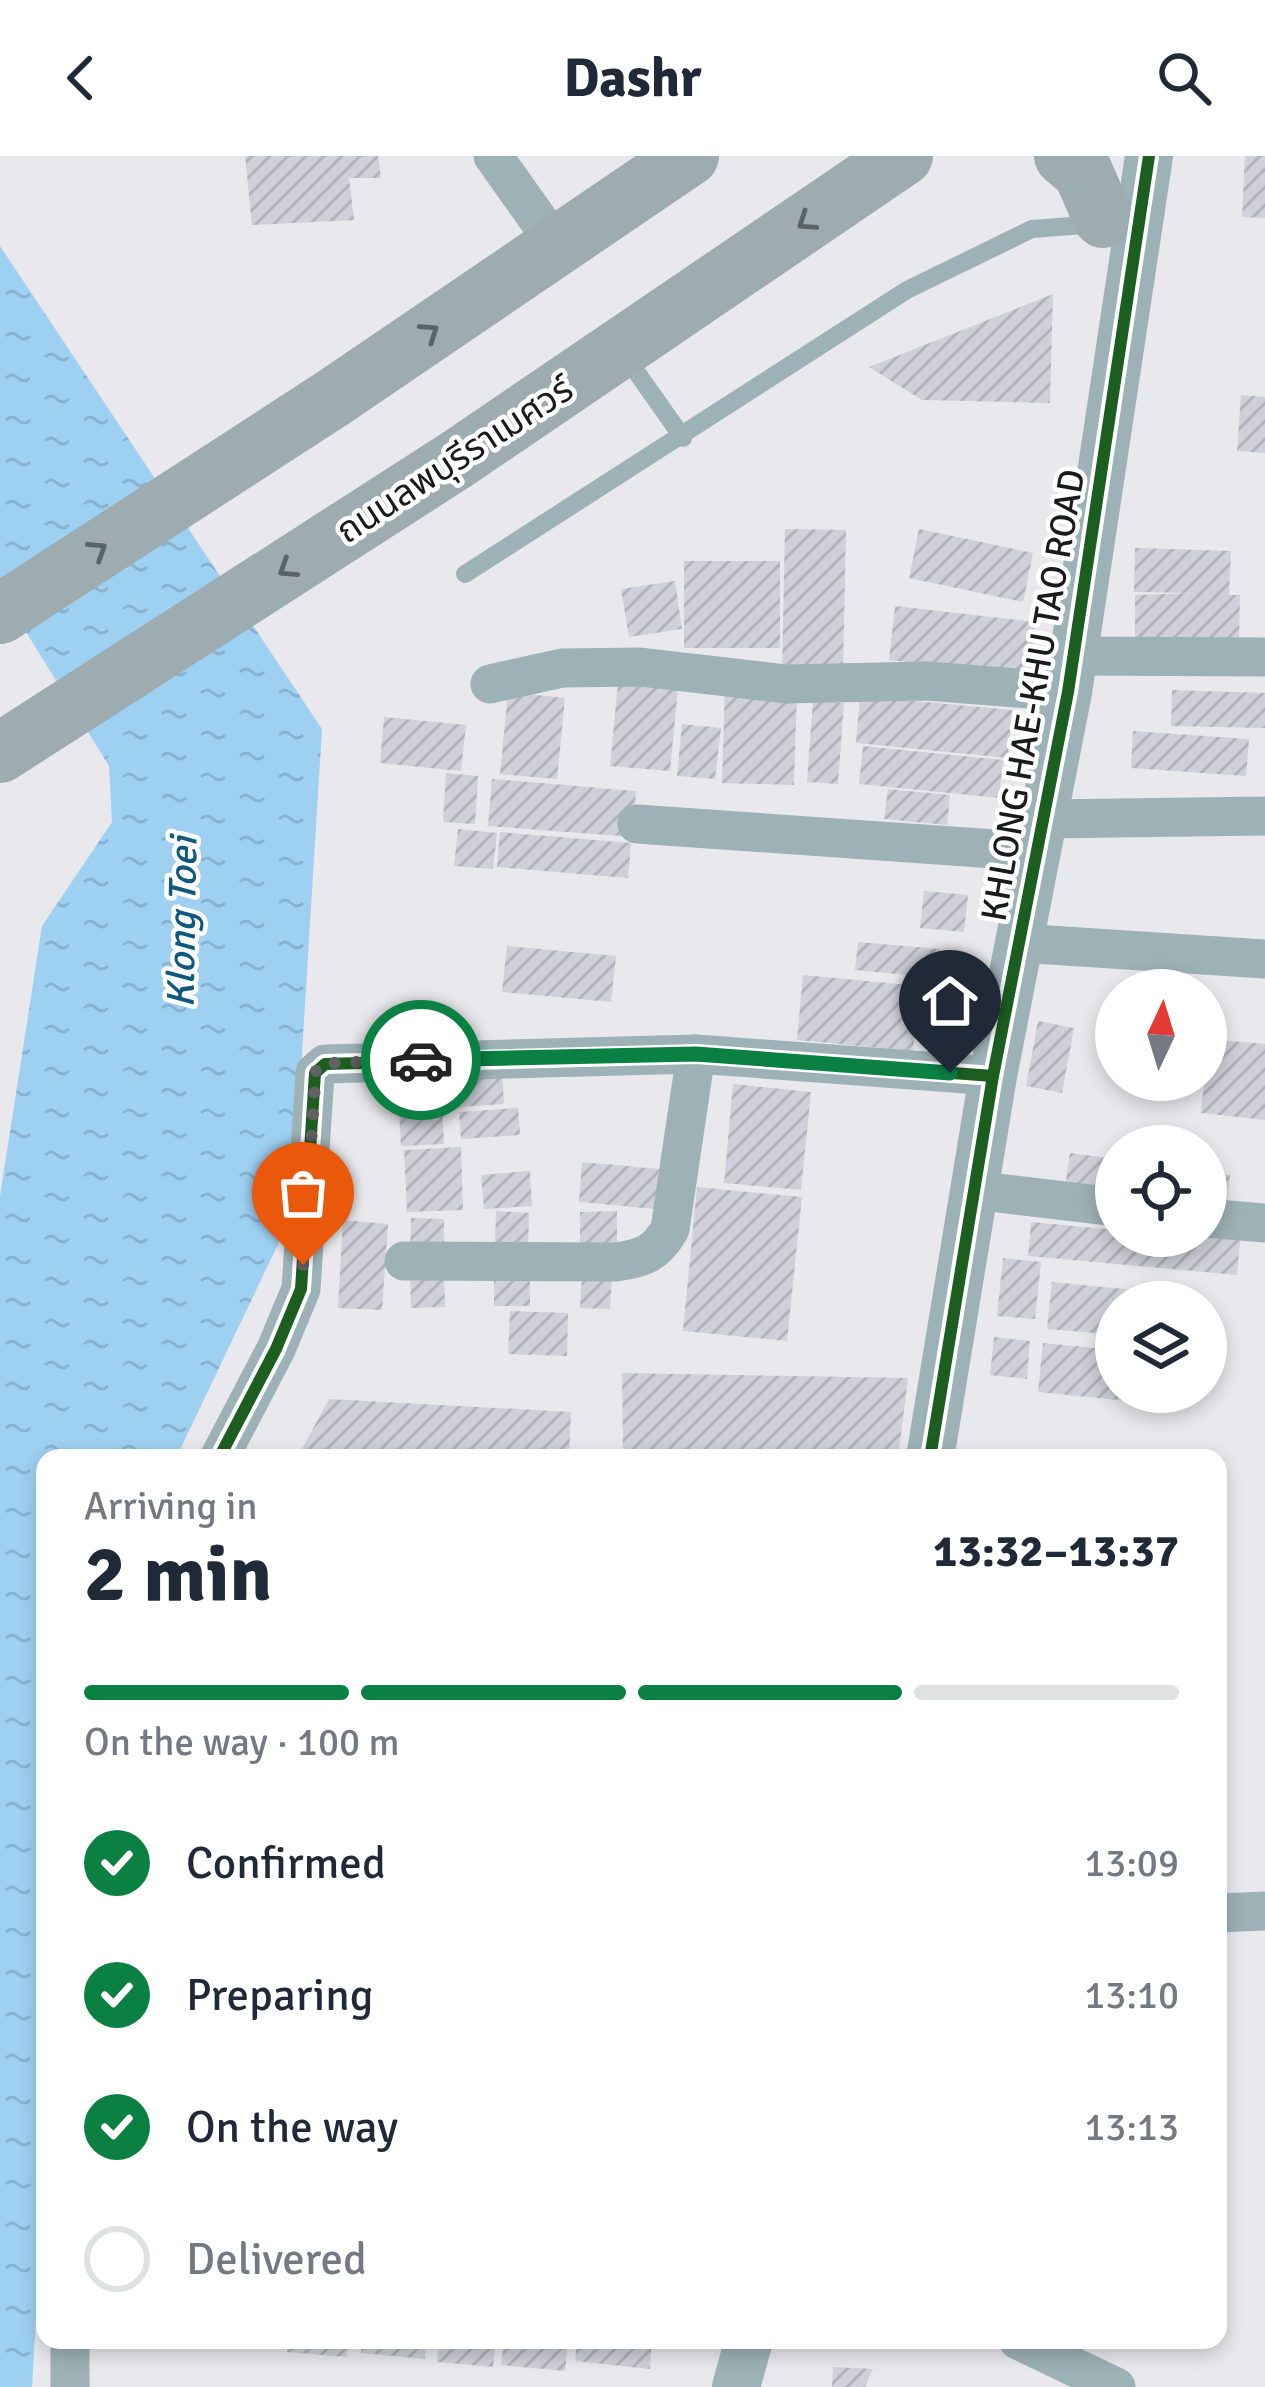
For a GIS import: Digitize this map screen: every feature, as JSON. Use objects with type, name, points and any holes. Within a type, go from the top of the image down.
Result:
[{"type":"main road","points":[[0,614],[333,398],[689,156]]},
{"type":"main road","name":"ถนนลพบุรีราเมศวร์","points":[[0,753],[456,460],[903,156]]},
{"type":"main road","points":[[1064,156],[1082,172],[1102,221]]},
{"type":"street","points":[[493,156],[557,246]]},
{"type":"street","points":[[1107,438],[1102,221],[1108,156]]},
{"type":"street","points":[[1107,438],[1149,156]]},
{"type":"street","name":"KHLONG HAE-KHU TAO ROAD","points":[[931,1449],[993,1076],[1071,674],[1107,438]]},
{"type":"street","points":[[490,684],[562,668],[640,667],[787,684],[1071,674],[1265,657]]},
{"type":"street","points":[[637,824],[1042,836],[1265,816]]},
{"type":"street","points":[[1019,944],[1265,959]]},
{"type":"street","points":[[224,1449],[301,1289],[315,1073],[320,1066],[352,1061],[696,1054],[993,1076]]},
{"type":"street","points":[[404,1261],[616,1262],[646,1257],[670,1229],[696,1054]]},
{"type":"street","points":[[973,1190],[1095,1205]]},
{"type":"street","points":[[1227,1220],[1265,1223]]},
{"type":"street","points":[[1227,1913],[1265,1911]]},
{"type":"street","points":[[70,2349],[70,2387]]},
{"type":"street","points":[[736,2387],[747,2349]]},
{"type":"street","points":[[1037,2349],[1116,2387]]},
{"type":"lane","points":[[465,574],[907,290],[1032,230],[1102,221]]},
{"type":"lane","points":[[620,349],[682,438]]},
{"type":"water","name":"Klong Toei","points":[[0,246],[322,729],[292,1215],[180,1449],[36,1449],[36,2320],[32,2387],[0,2387],[0,1196],[42,926],[112,822],[109,766],[0,590]]},
{"type":"building","points":[[245,156],[378,156],[381,178],[349,178],[354,220],[252,225]]},
{"type":"building","points":[[1245,156],[1265,156],[1265,218],[1242,217]]},
{"type":"building","points":[[1053,294],[1050,403],[922,400],[869,367]]},
{"type":"building","points":[[1241,395],[1265,397],[1265,453],[1237,451]]},
{"type":"building","points":[[785,529],[846,530],[843,672],[782,670]]},
{"type":"building","points":[[919,529],[1033,553],[1023,602],[909,578]]},
{"type":"building","points":[[1135,548],[1231,551],[1229,595],[1240,595],[1239,639],[1135,639],[1135,595],[1196,593],[1134,592]]},
{"type":"building","points":[[684,561],[780,561],[780,648],[684,648]]},
{"type":"building","points":[[675,581],[682,629],[629,637],[621,589]]},
{"type":"building","points":[[895,606],[1036,622],[1030,675],[889,660]]},
{"type":"building","points":[[618,683],[678,689],[670,771],[610,766]]},
{"type":"building","points":[[725,686],[797,688],[794,785],[722,783]]},
{"type":"building","points":[[1172,690],[1265,693],[1265,728],[1171,726]]},
{"type":"building","points":[[508,692],[565,698],[557,779],[500,774]]},
{"type":"building","points":[[860,696],[1012,710],[1008,758],[856,743]]},
{"type":"building","points":[[813,700],[844,703],[838,784],[807,782]]},
{"type":"building","points":[[384,717],[466,725],[461,771],[380,763]]},
{"type":"building","points":[[682,724],[721,728],[715,779],[677,776]]},
{"type":"building","points":[[1133,731],[1249,739],[1246,776],[1131,768]]},
{"type":"building","points":[[863,746],[1003,760],[999,798],[859,784]]},
{"type":"building","points":[[446,773],[478,776],[475,824],[443,822]]},
{"type":"building","points":[[492,779],[636,791],[633,837],[488,826]]},
{"type":"building","points":[[888,789],[950,795],[947,825],[884,819]]},
{"type":"building","points":[[458,829],[497,833],[493,869],[454,866]]},
{"type":"building","points":[[500,832],[631,843],[628,878],[497,867]]},
{"type":"building","points":[[924,891],[968,895],[964,932],[920,928]]},
{"type":"building","points":[[858,942],[940,949],[937,978],[855,970]]},
{"type":"building","points":[[507,946],[616,956],[611,1002],[502,992]]},
{"type":"building","points":[[803,975],[920,986],[913,1051],[797,1040]]},
{"type":"building","points":[[1038,1021],[1074,1028],[1062,1093],[1026,1086]]},
{"type":"building","points":[[1227,1041],[1265,1044],[1265,1120],[1201,1113],[1202,1101],[1227,1101]]},
{"type":"building","points":[[502,1073],[504,1104],[445,1108],[443,1077]]},
{"type":"building","points":[[733,1084],[811,1092],[801,1190],[724,1183]]},
{"type":"building","points":[[442,1105],[444,1144],[401,1146],[399,1108]]},
{"type":"building","points":[[518,1108],[520,1135],[461,1139],[459,1112]]},
{"type":"building","points":[[461,1147],[463,1210],[407,1212],[404,1150]]},
{"type":"building","points":[[1070,1153],[1095,1156],[1095,1192],[1065,1188]]},
{"type":"building","points":[[582,1162],[659,1169],[655,1209],[579,1202]]},
{"type":"building","points":[[530,1171],[532,1206],[484,1209],[481,1175]]},
{"type":"building","points":[[697,1187],[802,1197],[787,1341],[683,1331]]},
{"type":"building","points":[[496,1211],[529,1213],[528,1250],[495,1249]]},
{"type":"building","points":[[617,1211],[617,1248],[580,1248],[580,1212]]},
{"type":"building","points":[[411,1218],[444,1219],[444,1253],[410,1253]]},
{"type":"building","points":[[343,1220],[388,1224],[382,1310],[338,1308]]},
{"type":"building","points":[[1031,1222],[1095,1228],[1095,1257],[1227,1257],[1227,1232],[1241,1230],[1237,1275],[1028,1256]]},
{"type":"building","points":[[1003,1258],[1041,1262],[1035,1319],[997,1316]]},
{"type":"building","points":[[410,1273],[444,1273],[445,1307],[411,1308]]},
{"type":"building","points":[[494,1273],[530,1273],[530,1306],[494,1306]]},
{"type":"building","points":[[582,1274],[612,1276],[610,1309],[580,1308]]},
{"type":"building","points":[[1052,1282],[1095,1286],[1095,1333],[1047,1329]]},
{"type":"building","points":[[510,1311],[568,1313],[567,1356],[508,1354]]},
{"type":"building","points":[[994,1337],[1030,1341],[1027,1379],[990,1375]]},
{"type":"building","points":[[1043,1343],[1095,1348],[1095,1398],[1038,1392]]},
{"type":"building","points":[[622,1373],[908,1378],[899,1449],[623,1449]]},
{"type":"building","points":[[329,1399],[571,1412],[569,1449],[302,1449]]},
{"type":"building","points":[[287,2349],[347,2349],[347,2357]]},
{"type":"building","points":[[361,2349],[426,2349],[425,2359],[361,2353]]},
{"type":"building","points":[[438,2349],[495,2349],[493,2367],[437,2362]]},
{"type":"building","points":[[503,2349],[567,2349],[565,2371],[501,2365]]},
{"type":"building","points":[[576,2349],[651,2349],[650,2369],[575,2361]]},
{"type":"building","points":[[833,2367],[873,2369],[865,2387],[832,2387]]},
{"type":"cycle path","points":[[931,1449],[993,1076],[1068,692],[1149,156]]},
{"type":"cycle path","points":[[224,1449],[301,1289],[315,1073],[325,1064],[696,1054],[993,1076]]},
{"type":"way so far","points":[[303,1265],[316,1070],[328,1063],[421,1060]]},
{"type":"route","points":[[421,1060],[696,1054],[950,1073]]}]
